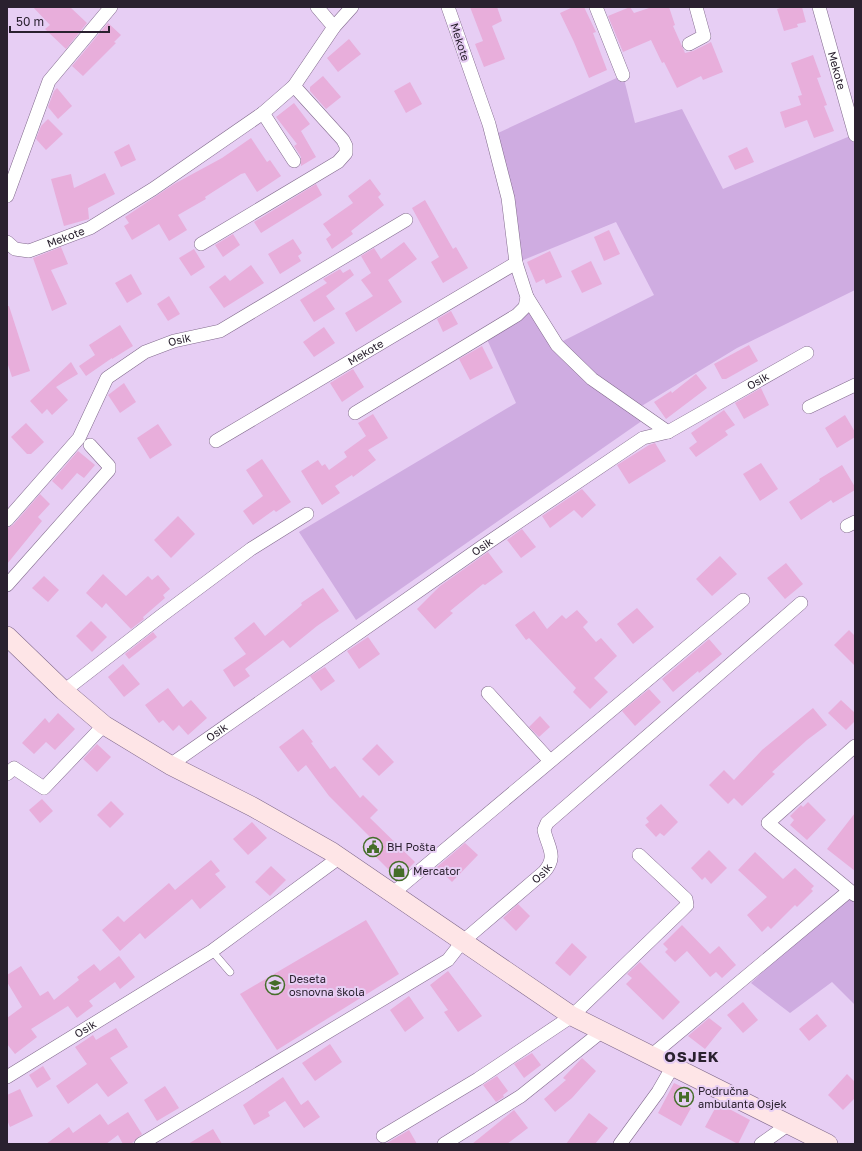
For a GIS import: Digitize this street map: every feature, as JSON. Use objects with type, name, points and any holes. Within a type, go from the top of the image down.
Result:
[{"type":"main road","points":[[7,636],[64,692],[104,725],[170,765],[254,807],[340,857],[572,1016],[601,1032],[652,1054],[828,1144]]},
{"type":"street","points":[[7,196],[49,80],[112,7]]},
{"type":"street","points":[[316,7],[334,27]]},
{"type":"street","name":"Mekote","points":[[7,242],[15,248],[29,251],[90,228],[153,189],[263,113],[294,86],[334,27],[352,7]]},
{"type":"street","name":"Mekote","points":[[448,7],[489,124],[508,198],[516,263],[528,298],[557,344],[592,379],[668,432]]},
{"type":"street","points":[[596,7],[623,75]]},
{"type":"street","points":[[689,44],[704,36],[696,7]]},
{"type":"street","name":"Mekote","points":[[819,7],[855,134]]},
{"type":"street","points":[[201,244],[338,162],[346,153],[346,146],[342,140],[294,86]]},
{"type":"street","points":[[263,113],[294,161]]},
{"type":"street","name":"Osik","points":[[7,520],[79,438],[107,378],[145,352],[174,341],[220,331],[406,220]]},
{"type":"street","name":"Mekote","points":[[216,441],[516,263]]},
{"type":"street","points":[[355,414],[517,315],[525,307],[528,298]]},
{"type":"street","name":"Osik","points":[[170,765],[444,573],[642,438],[668,432],[807,353]]},
{"type":"street","points":[[810,407],[855,385]]},
{"type":"street","points":[[7,585],[109,470],[109,466],[90,445]]},
{"type":"street","points":[[64,692],[161,616],[251,549],[307,514]]},
{"type":"street","points":[[392,894],[743,600]]},
{"type":"street","name":"Osik","points":[[141,1144],[448,960],[462,942],[544,872],[550,865],[551,856],[544,830],[547,823],[801,604]]},
{"type":"street","points":[[488,693],[550,761]]},
{"type":"street","points":[[9,768],[44,788],[104,725]]},
{"type":"street","points":[[652,1054],[852,893],[768,823],[855,746]]},
{"type":"street","points":[[383,1136],[478,1079],[572,1016],[686,905],[686,899],[639,855]]},
{"type":"street","name":"Osik","points":[[7,1078],[212,951],[340,857]]},
{"type":"street","points":[[444,1144],[521,1096],[601,1032]]},
{"type":"street","points":[[620,1144],[658,1092],[673,1066]]},
{"type":"street","points":[[762,1144],[789,1124]]},
{"type":"lane","points":[[212,951],[230,972]]},
{"type":"shaded area","points":[[623,75],[635,123],[682,109],[723,189],[855,134],[855,290],[737,348],[635,410],[646,418],[356,620],[299,532],[516,403],[485,335],[527,297],[557,344],[654,295],[616,222],[516,263],[498,133]]},
{"type":"shaded area","points":[[849,891],[855,895],[855,1005],[832,982],[790,1013],[751,983]]},
{"type":"building","points":[[33,7],[70,7],[87,23],[66,49],[45,29],[50,25]]},
{"type":"building","points":[[470,7],[497,7],[502,21],[492,26],[505,59],[484,67],[475,44],[483,41]]},
{"type":"building","points":[[573,7],[584,7],[596,32],[593,33],[607,70],[589,78],[560,13]]},
{"type":"building","points":[[630,7],[634,13],[652,7],[669,7],[675,25],[673,26],[685,53],[693,51],[711,42],[723,72],[703,80],[701,76],[677,88],[664,62],[662,63],[651,40],[623,52],[608,16]]},
{"type":"building","points":[[784,7],[802,7],[806,22],[797,24],[798,27],[784,31],[777,9]]},
{"type":"building","points":[[108,23],[121,35],[114,42],[116,43],[83,76],[72,66]]},
{"type":"building","points":[[349,39],[361,54],[338,72],[327,58]]},
{"type":"building","points":[[813,55],[821,77],[817,78],[827,105],[824,106],[834,131],[814,138],[807,120],[785,128],[780,112],[801,105],[798,96],[802,95],[791,63]]},
{"type":"building","points":[[323,76],[341,97],[326,109],[310,91],[310,87]]},
{"type":"building","points":[[410,82],[422,104],[406,113],[394,91]]},
{"type":"building","points":[[57,88],[72,106],[58,119],[48,107],[54,91]]},
{"type":"building","points":[[294,103],[310,124],[301,131],[316,157],[301,166],[301,157],[294,146],[297,144],[276,117]]},
{"type":"building","points":[[48,119],[63,134],[46,150],[36,139],[41,126]]},
{"type":"building","points":[[251,138],[267,162],[270,160],[281,176],[257,192],[245,173],[241,174],[205,197],[206,199],[178,215],[187,230],[169,241],[159,224],[132,240],[124,226],[129,223],[125,217],[174,184],[222,158]]},
{"type":"building","points":[[129,144],[136,160],[121,167],[114,152]]},
{"type":"building","points":[[747,147],[754,162],[735,170],[728,156]]},
{"type":"building","points":[[105,173],[115,194],[88,208],[89,219],[64,226],[51,179],[71,174],[74,188]]},
{"type":"building","points":[[370,179],[381,194],[378,197],[384,205],[351,231],[353,234],[332,249],[326,239],[331,235],[323,224],[353,203],[348,196]]},
{"type":"building","points":[[316,184],[322,195],[261,233],[254,222]]},
{"type":"building","points":[[425,200],[453,249],[456,247],[468,268],[443,283],[431,262],[439,257],[412,208]]},
{"type":"building","points":[[609,230],[620,254],[604,261],[594,237]]},
{"type":"building","points":[[233,234],[240,245],[223,257],[215,245]]},
{"type":"building","points":[[293,239],[302,253],[298,256],[301,261],[280,274],[268,254]]},
{"type":"building","points":[[404,242],[417,259],[388,280],[402,302],[356,332],[345,313],[373,296],[361,280],[371,273],[361,256],[374,248],[381,259]]},
{"type":"building","points":[[61,247],[68,264],[51,270],[67,304],[52,311],[33,258]]},
{"type":"building","points":[[194,249],[205,267],[191,276],[179,258]]},
{"type":"building","points":[[550,251],[562,277],[546,284],[544,279],[536,283],[527,262]]},
{"type":"building","points":[[591,261],[602,284],[582,293],[571,271]]},
{"type":"building","points":[[251,265],[264,283],[224,308],[209,287],[225,275],[230,281]]},
{"type":"building","points":[[340,269],[343,273],[350,269],[354,275],[326,296],[335,309],[314,322],[300,300],[327,283],[323,279]]},
{"type":"building","points":[[131,274],[142,294],[127,303],[115,283]]},
{"type":"building","points":[[169,296],[180,314],[168,321],[157,304]]},
{"type":"building","points":[[7,306],[9,306],[30,371],[12,377],[7,362]]},
{"type":"building","points":[[451,311],[458,324],[443,332],[437,319]]},
{"type":"building","points":[[120,325],[133,346],[86,376],[79,366],[95,355],[89,345]]},
{"type":"building","points":[[324,327],[335,343],[314,357],[303,342]]},
{"type":"building","points":[[749,345],[758,361],[726,379],[722,379],[714,364]]},
{"type":"building","points":[[482,346],[493,368],[470,380],[459,359]]},
{"type":"building","points":[[71,362],[78,374],[56,387],[68,400],[52,415],[47,409],[42,414],[30,401]]},
{"type":"building","points":[[353,369],[364,387],[342,402],[330,383]]},
{"type":"building","points":[[696,374],[707,388],[666,419],[654,402],[671,391],[672,393]]},
{"type":"building","points":[[124,383],[136,402],[120,413],[108,395]]},
{"type":"building","points":[[761,388],[769,405],[744,419],[735,403]]},
{"type":"building","points":[[724,410],[735,425],[725,431],[728,435],[696,457],[689,448],[697,442],[691,433]]},
{"type":"building","points":[[373,414],[388,438],[368,450],[376,460],[353,477],[352,475],[335,486],[340,493],[322,505],[301,471],[318,460],[322,466],[325,464],[329,470],[347,457],[344,452],[366,436],[358,423]]},
{"type":"building","points":[[845,415],[855,432],[855,437],[837,448],[825,428]]},
{"type":"building","points":[[26,423],[44,442],[31,454],[27,454],[11,437]]},
{"type":"building","points":[[158,424],[172,445],[150,459],[137,438]]},
{"type":"building","points":[[655,443],[666,461],[629,484],[617,465],[649,445]]},
{"type":"building","points":[[78,451],[95,465],[84,478],[77,473],[62,490],[52,481]]},
{"type":"building","points":[[262,459],[291,502],[276,512],[274,510],[253,525],[243,511],[263,496],[246,470]]},
{"type":"building","points":[[761,463],[778,489],[760,501],[743,474]]},
{"type":"building","points":[[842,465],[855,487],[855,490],[833,503],[831,500],[801,520],[789,502],[820,481],[819,479]]},
{"type":"building","points":[[582,489],[596,505],[582,518],[574,510],[550,528],[542,516]]},
{"type":"building","points":[[40,494],[50,504],[38,517],[42,521],[7,564],[7,528],[13,525]]},
{"type":"building","points":[[178,516],[195,534],[171,558],[154,540]]},
{"type":"building","points":[[522,529],[536,547],[521,558],[507,540]]},
{"type":"building","points":[[488,552],[503,572],[485,585],[483,584],[450,611],[453,613],[435,629],[417,609],[440,586]]},
{"type":"building","points":[[720,556],[737,574],[712,596],[696,579]]},
{"type":"building","points":[[786,563],[803,584],[785,599],[767,578]]},
{"type":"building","points":[[103,574],[126,596],[148,576],[152,580],[158,575],[170,589],[163,595],[165,598],[143,617],[144,619],[131,629],[106,603],[102,608],[86,593]]},
{"type":"building","points":[[44,576],[59,590],[48,602],[32,588]]},
{"type":"building","points":[[323,588],[339,611],[317,626],[290,648],[283,640],[245,669],[250,676],[234,687],[223,670],[246,654],[234,638],[254,622],[265,636],[302,605],[301,603]]},
{"type":"building","points":[[637,608],[654,627],[633,644],[617,624]]},
{"type":"building","points":[[577,610],[588,622],[583,627],[596,642],[601,638],[617,656],[594,678],[608,692],[590,709],[573,692],[576,688],[529,638],[526,640],[515,625],[534,611],[547,629],[562,615],[566,619]]},
{"type":"building","points":[[91,621],[107,637],[92,652],[76,636]]},
{"type":"building","points":[[849,630],[855,636],[855,666],[834,645]]},
{"type":"building","points":[[153,632],[157,637],[129,659],[125,654]]},
{"type":"building","points":[[368,637],[380,654],[359,669],[347,651]]},
{"type":"building","points":[[709,639],[722,654],[699,673],[698,671],[673,692],[662,679]]},
{"type":"building","points":[[123,664],[140,684],[124,697],[108,677]]},
{"type":"building","points":[[325,667],[335,681],[321,691],[310,676]]},
{"type":"building","points":[[168,688],[183,707],[191,700],[207,718],[188,735],[179,725],[173,731],[163,720],[159,723],[145,705]]},
{"type":"building","points":[[649,689],[661,702],[635,726],[622,711]]},
{"type":"building","points":[[841,700],[855,713],[855,721],[846,730],[828,713]]},
{"type":"building","points":[[813,708],[827,725],[807,740],[772,772],[775,774],[742,806],[734,798],[728,804],[709,785],[724,770],[734,780],[762,750]]},
{"type":"building","points":[[58,713],[75,729],[55,750],[46,742],[34,754],[22,743],[45,718],[49,723]]},
{"type":"building","points":[[540,716],[550,727],[539,737],[529,727]]},
{"type":"building","points":[[303,729],[313,742],[311,743],[330,769],[335,766],[360,798],[363,795],[378,810],[370,818],[415,862],[398,879],[364,845],[371,838],[329,796],[306,765],[298,772],[279,747]]},
{"type":"building","points":[[97,744],[111,757],[97,772],[83,759]]},
{"type":"building","points":[[377,744],[394,762],[379,776],[362,759]]},
{"type":"building","points":[[42,799],[53,811],[40,823],[29,810]]},
{"type":"building","points":[[111,801],[124,814],[110,828],[97,815]]},
{"type":"building","points":[[808,802],[826,820],[807,840],[790,825],[794,820],[790,816],[801,805],[803,807]]},
{"type":"building","points":[[661,804],[678,822],[664,836],[660,833],[656,837],[645,825],[649,822],[646,818]]},
{"type":"building","points":[[855,813],[855,871],[827,849]]},
{"type":"building","points":[[252,822],[267,838],[248,855],[233,839]]},
{"type":"building","points":[[465,843],[478,855],[452,882],[437,867]]},
{"type":"building","points":[[709,850],[727,868],[711,884],[705,877],[702,880],[691,868]]},
{"type":"building","points":[[755,852],[783,879],[795,868],[814,886],[811,889],[813,891],[797,907],[795,905],[771,929],[768,926],[762,932],[747,915],[767,897],[738,870]]},
{"type":"building","points":[[211,860],[220,871],[215,874],[226,887],[200,909],[192,899],[145,939],[140,933],[120,951],[102,930],[118,916],[124,922],[169,883],[175,890]]},
{"type":"building","points":[[271,866],[286,880],[270,896],[255,882]]},
{"type":"building","points":[[518,904],[530,916],[516,931],[503,918]]},
{"type":"building","points":[[366,920],[399,974],[277,1050],[240,994]]},
{"type":"building","points":[[682,925],[710,954],[719,946],[736,965],[722,978],[716,972],[710,977],[687,951],[675,962],[665,952],[668,949],[663,944]]},
{"type":"building","points":[[572,943],[587,957],[570,976],[555,963]]},
{"type":"building","points":[[119,956],[135,977],[120,989],[115,982],[89,1001],[93,1006],[77,1018],[68,1006],[31,1029],[37,1037],[15,1054],[7,1044],[7,1018],[22,1007],[7,982],[7,975],[21,966],[40,996],[48,991],[54,1000],[79,980],[77,977],[94,964],[100,971]]},
{"type":"building","points":[[640,962],[680,1002],[663,1020],[626,984],[632,978],[627,974]]},
{"type":"building","points":[[448,971],[482,1016],[458,1032],[444,1012],[448,1010],[430,985]]},
{"type":"building","points":[[409,996],[424,1018],[405,1032],[390,1010]]},
{"type":"building","points":[[743,1002],[758,1020],[743,1033],[727,1015]]},
{"type":"building","points":[[817,1014],[827,1026],[809,1041],[799,1029]]},
{"type":"building","points":[[709,1018],[722,1028],[705,1049],[688,1036]]},
{"type":"building","points":[[116,1028],[128,1047],[110,1058],[128,1083],[108,1097],[97,1083],[68,1104],[56,1086],[87,1064],[75,1047],[93,1035],[96,1040]]},
{"type":"building","points":[[330,1044],[342,1062],[315,1081],[302,1063]]},
{"type":"building","points":[[532,1053],[541,1065],[524,1078],[514,1064]]},
{"type":"building","points":[[582,1058],[596,1071],[572,1098],[555,1112],[544,1099],[566,1080],[563,1078]]},
{"type":"building","points":[[43,1066],[51,1079],[37,1088],[29,1075]]},
{"type":"building","points":[[847,1074],[855,1082],[855,1098],[843,1110],[828,1095]]},
{"type":"building","points":[[497,1076],[508,1091],[503,1095],[504,1097],[496,1102],[483,1085]]},
{"type":"building","points":[[283,1077],[301,1105],[308,1100],[320,1117],[304,1128],[285,1101],[268,1112],[270,1116],[254,1125],[243,1105]]},
{"type":"building","points":[[674,1083],[693,1092],[686,1106],[691,1108],[681,1126],[658,1113]]},
{"type":"building","points":[[165,1086],[179,1108],[157,1121],[144,1100]]},
{"type":"building","points":[[20,1089],[33,1116],[10,1127],[7,1120],[7,1095]]},
{"type":"building","points":[[718,1103],[750,1120],[738,1144],[705,1127]]},
{"type":"building","points":[[514,1110],[528,1128],[507,1144],[472,1144]]},
{"type":"building","points":[[128,1112],[142,1134],[131,1144],[123,1144],[118,1135],[106,1144],[46,1144],[69,1127],[73,1133],[100,1114],[108,1125]]},
{"type":"building","points":[[589,1113],[608,1128],[595,1144],[566,1144]]},
{"type":"building","points":[[213,1129],[222,1144],[188,1144]]},
{"type":"building","points":[[409,1130],[417,1144],[379,1144],[387,1143]]},
{"type":"place","name":"BH Pošta","points":[[373,847]]},
{"type":"place","name":"Mercator","points":[[399,871]]},
{"type":"place","name":"Deseta osnovna škola","points":[[275,985]]},
{"type":"place","name":"Područna ambulanta Osjek","points":[[684,1097]]},
{"type":"district","name":"OSJEK","points":[[692,1057]]}]
